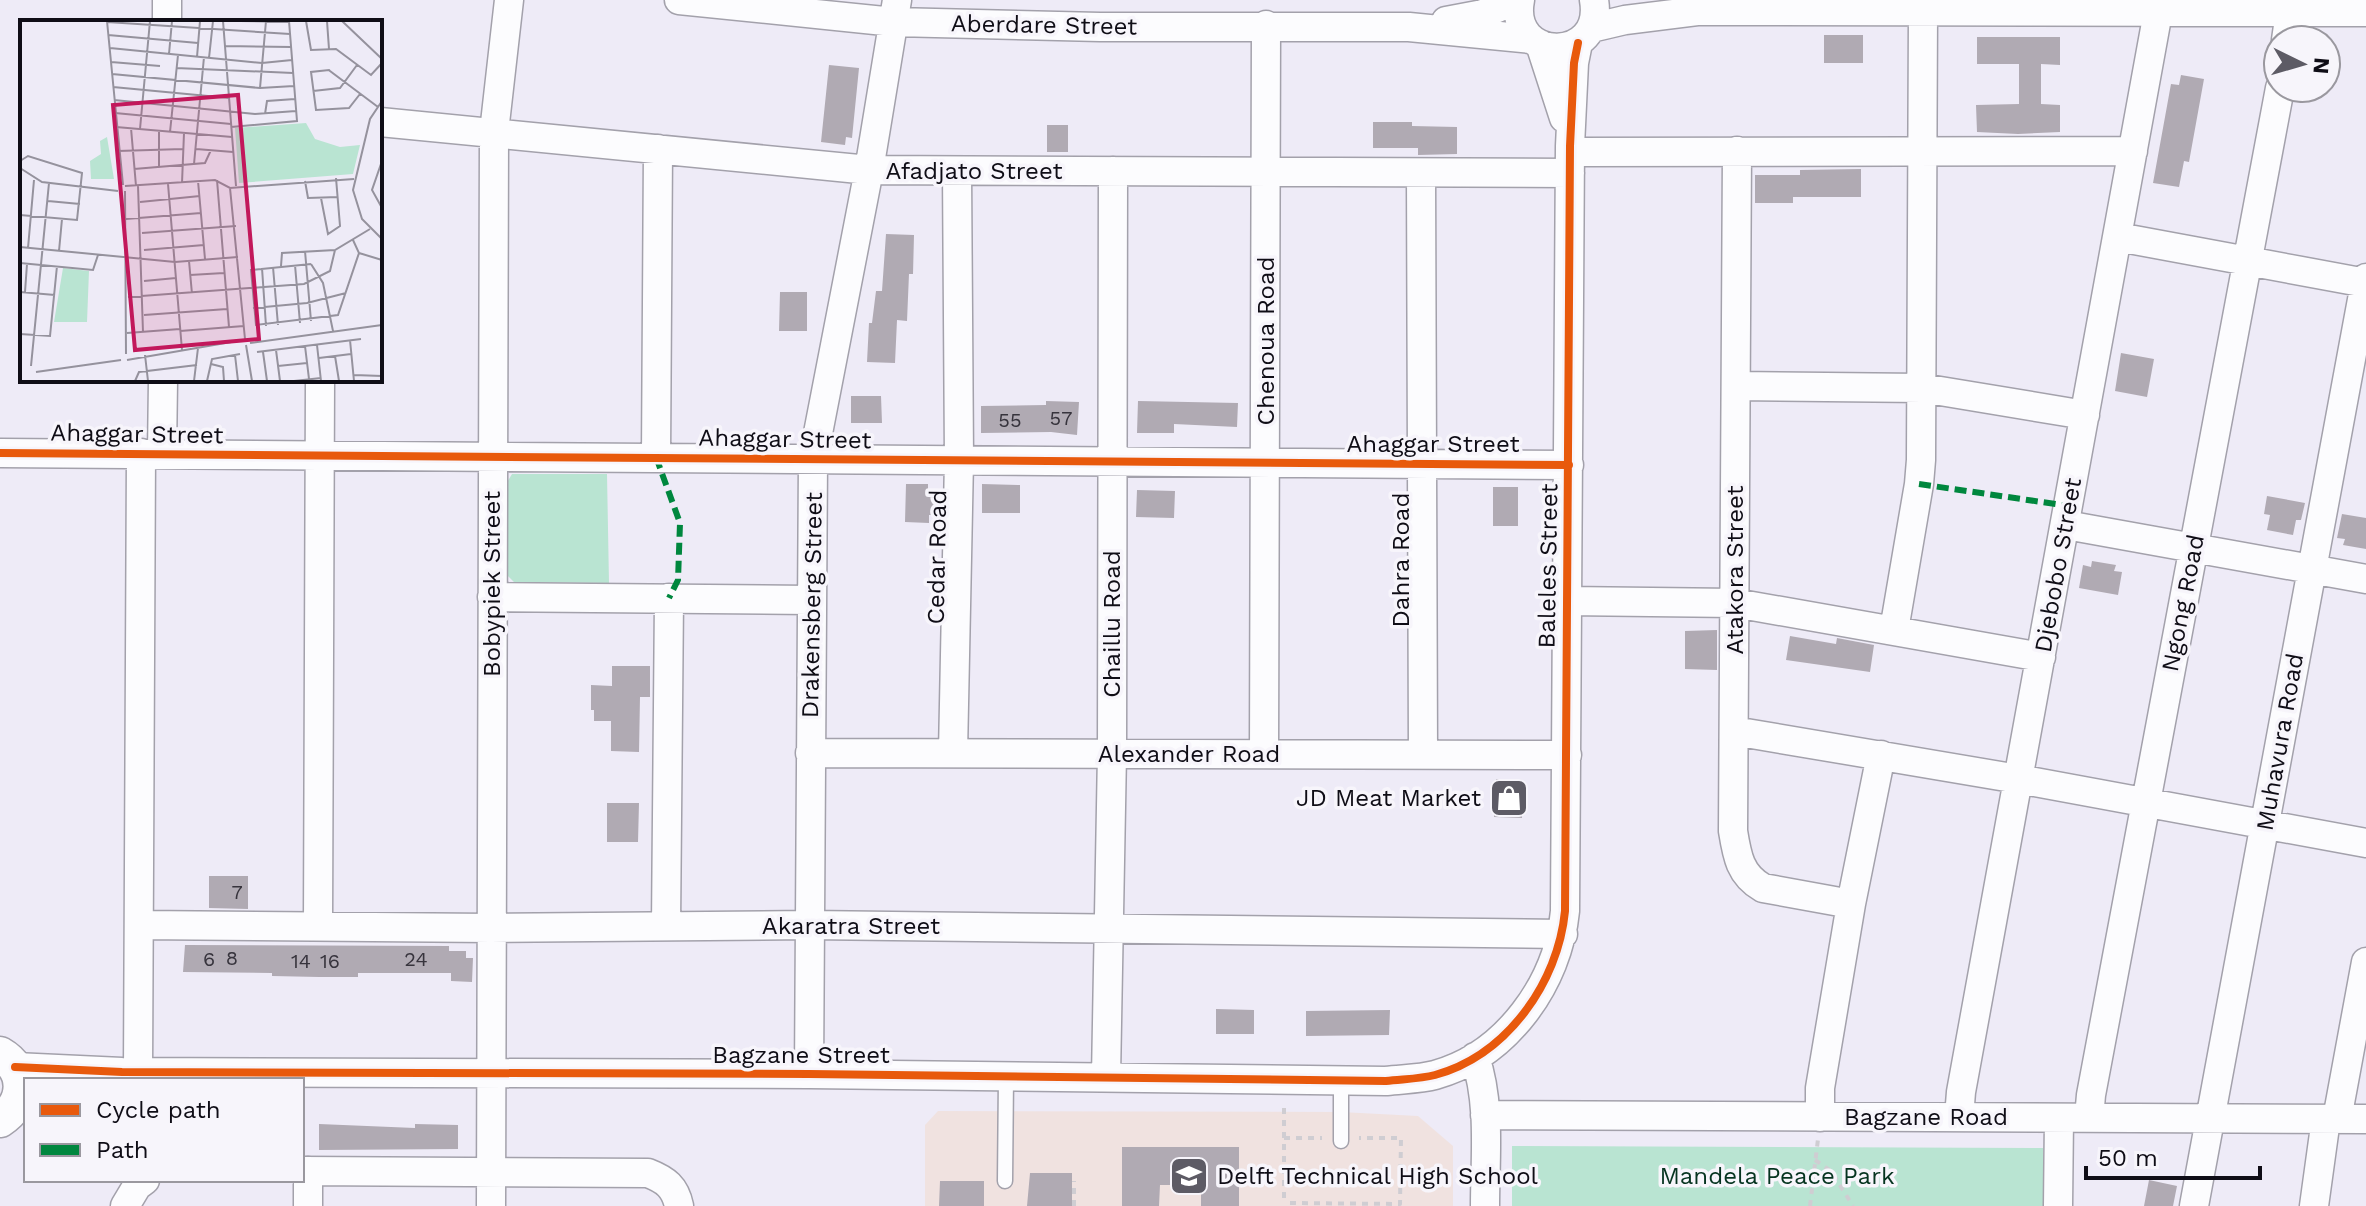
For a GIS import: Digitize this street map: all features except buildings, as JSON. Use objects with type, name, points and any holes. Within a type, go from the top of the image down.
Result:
[{"type":"street","name":"Bobypiek Street","points":[[491,1206],[494,132],[509,0]]},
{"type":"street","name":"Aberdare Street","points":[[679,0],[896,11],[1100,27],[1409,27],[1508,35],[1554,49],[1584,35]]},
{"type":"street","name":"Aberdare Street","points":[[1409,27],[1483,14],[1518,0]]},
{"type":"street","name":"Baleles Street","points":[[1518,0],[1519,17],[1536,42],[1561,104],[1570,157]]},
{"type":"street","name":"Baleles Street","points":[[1475,1057],[1512,1029],[1547,977],[1563,934],[1570,157],[1574,63],[1596,10],[1594,0]]},
{"type":"street","points":[[1617,0],[1697,11]]},
{"type":"street","name":"Drakensberg Street","points":[[809,1074],[813,459],[869,170],[896,11]]},
{"type":"street","points":[[1584,35],[1625,20],[1697,11],[2158,12],[2269,24]]},
{"type":"street","points":[[1894,630],[1919,484],[1923,11]]},
{"type":"street","name":"Djebobo Street","points":[[1959,1117],[1961,1092],[2158,12]]},
{"type":"street","points":[[2299,24],[2366,12]]},
{"type":"street","name":"Chenoua Road","points":[[1264,754],[1266,25]]},
{"type":"street","name":"Ngong Road","points":[[2089,1118],[2277,104]]},
{"type":"street","name":"Afadjato Street","points":[[382,122],[869,170],[1421,173],[1570,157],[1737,151],[2133,151]]},
{"type":"street","points":[[656,457],[658,149]]},
{"type":"street","name":"Atakora Street","points":[[1737,151],[1733,831],[1738,863],[1750,881],[1763,888],[1851,904]]},
{"type":"street","name":"Cedar Road","points":[[953,753],[959,460],[957,171]]},
{"type":"street","name":"Chaillu Road","points":[[1106,1077],[1112,753],[1113,171]]},
{"type":"street","name":"Dahra Road","points":[[1421,173],[1423,754]]},
{"type":"street","points":[[2118,237],[2366,281]]},
{"type":"street","name":"Muhavura Road","points":[[2194,1206],[2366,281]]},
{"type":"street","points":[[119,1075],[139,925],[151,453],[163,382]]},
{"type":"street","points":[[318,926],[320,382]]},
{"type":"street","points":[[1736,386],[1922,388],[2085,415]]},
{"type":"street","name":"Ahaggar Street","points":[[0,453],[1569,465]]},
{"type":"street","points":[[2066,525],[2366,579]]},
{"type":"street","points":[[492,597],[810,600]]},
{"type":"street","points":[[666,926],[669,598]]},
{"type":"street","points":[[1567,601],[1735,603],[2041,657]]},
{"type":"street","points":[[1734,731],[2366,843]]},
{"type":"street","name":"Alexander Road","points":[[810,753],[1567,755]]},
{"type":"street","points":[[1820,1117],[1820,1088],[1851,904],[1881,755]]},
{"type":"street","name":"Akaratra Street","points":[[139,925],[491,928],[809,925],[1563,934]]},
{"type":"street","points":[[2314,1206],[2366,962]]},
{"type":"street","points":[[4,1057],[22,1085],[11,1115]]},
{"type":"street","name":"Bagzane Street","points":[[4,1057],[119,1075],[809,1074],[1386,1081],[1435,1075],[1475,1057]]},
{"type":"street","points":[[1475,1057],[1482,1079],[1485,1115],[1485,1206]]},
{"type":"street","name":"Bagzane Road","points":[[1485,1115],[2366,1119]]},
{"type":"street","points":[[2058,1206],[2059,1118]]},
{"type":"street","points":[[308,1206],[305,1171],[648,1173],[663,1178],[675,1196]]},
{"type":"lane","points":[[1005,1181],[1006,1076]]},
{"type":"lane","points":[[1341,1080],[1341,1140]]},
{"type":"path","points":[[1284,1080],[1284,1198]]},
{"type":"path","points":[[1810,1206],[1820,1117]]},
{"type":"path","points":[[1284,1138],[1401,1138],[1400,1204],[1290,1203]]},
{"type":"path","points":[[1815,1160],[1831,1171],[1853,1206]]},
{"type":"path","points":[[1074,1181],[1074,1206]]},
{"type":"shaded area","name":"Delft Technical High School","points":[[938,1111],[1341,1112],[1418,1116],[1453,1146],[1453,1206],[925,1206],[925,1125]]},
{"type":"green space","points":[[512,474],[607,474],[609,583],[514,582],[505,573],[506,484]]},
{"type":"green space","name":"Mandela Peace Park","points":[[1512,1146],[2043,1148],[2043,1206],[1512,1206]]},
{"type":"marked path","points":[[656,457],[680,523],[678,580],[669,598]]},
{"type":"marked path","points":[[1919,484],[2069,506]]},
{"type":"cycle path","points":[[15,1067],[122,1072],[809,1074],[1386,1081],[1435,1075],[1485,1051],[1506,1033],[1540,989],[1552,964],[1565,911],[1570,146],[1574,63],[1578,43]]},
{"type":"cycle path","points":[[0,453],[1569,465]]},
{"type":"place","name":"JD Meat Market","points":[[1509,798]]},
{"type":"place","name":"Delft Technical High School","points":[[1189,1176]]}]
